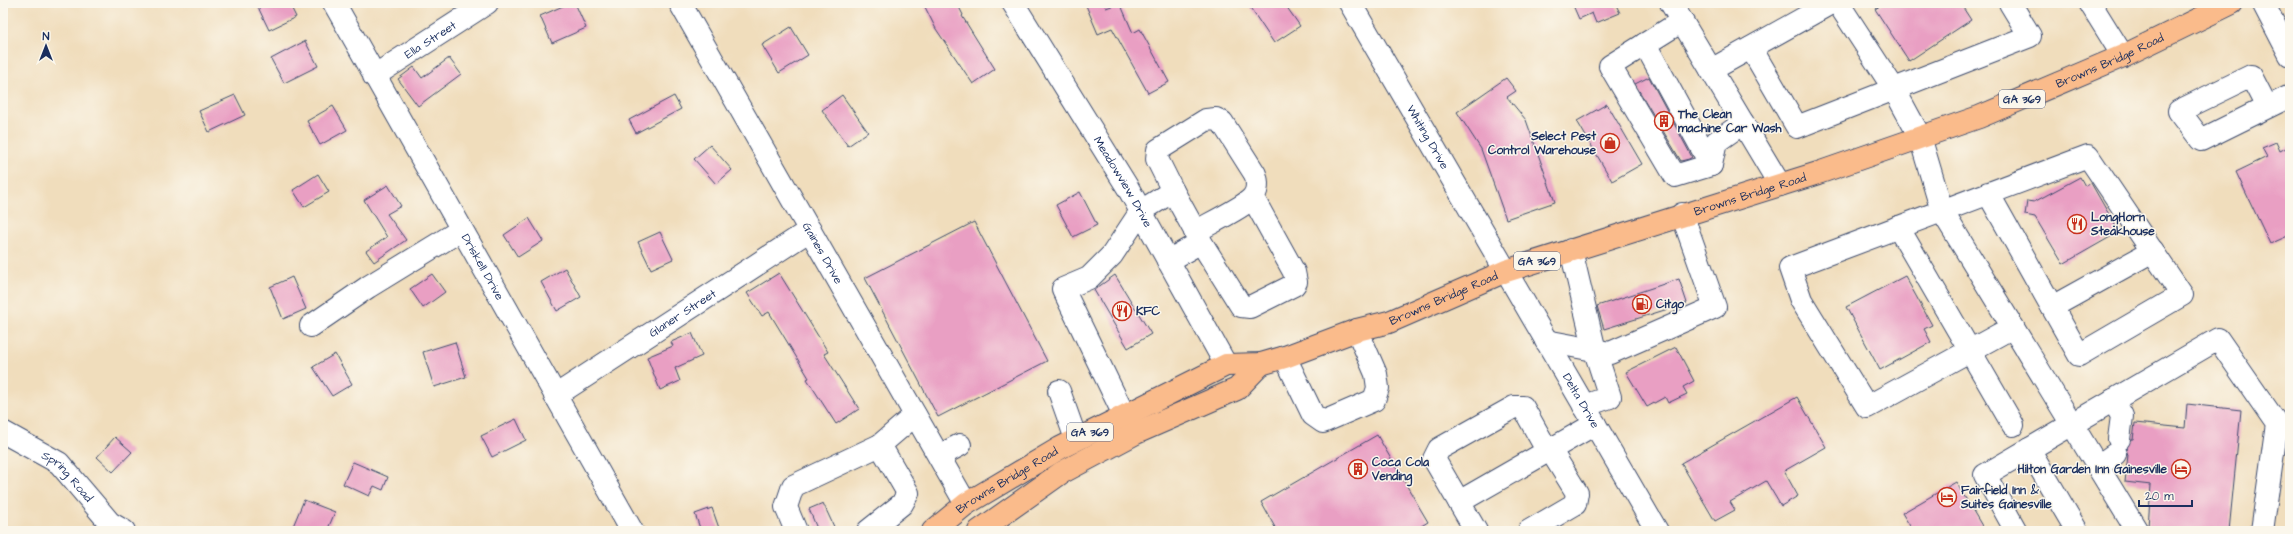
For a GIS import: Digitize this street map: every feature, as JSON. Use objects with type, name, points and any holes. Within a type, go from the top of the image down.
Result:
[{"type":"main road","name":"Browns Bridge Road","points":[[932,531],[966,504],[1076,439],[1226,365],[1261,364],[1285,357],[1357,330],[1389,322],[1506,271],[1682,214],[1818,173],[1979,117],[2123,56],[2232,3]]},
{"type":"main road","name":"Browns Bridge Road","points":[[978,531],[1061,473],[1136,433],[1236,389],[1261,364]]},
{"type":"street","name":"Driskell Drive","points":[[334,3],[632,531]]},
{"type":"street","name":"Ella Street","points":[[374,76],[487,3]]},
{"type":"street","name":"Gaines Drive","points":[[680,3],[966,504]]},
{"type":"street","name":"Meadowview Drive","points":[[1013,3],[1141,211],[1226,365]]},
{"type":"street","name":"Whiting Drive","points":[[1350,3],[1506,271]]},
{"type":"street","points":[[1711,70],[1831,3]]},
{"type":"street","points":[[1838,3],[1894,89],[1920,137],[1942,210],[2072,423],[2111,453],[2137,531]]},
{"type":"street","points":[[1751,48],[1797,127],[2030,36],[2010,3]]},
{"type":"street","points":[[2090,3],[2123,56]]},
{"type":"street","points":[[2263,3],[2290,55]]},
{"type":"street","points":[[1711,165],[1675,176],[1610,66],[1645,44],[1676,12],[1780,184]]},
{"type":"street","points":[[1645,44],[1711,165]]},
{"type":"street","points":[[2267,107],[2290,96]]},
{"type":"street","points":[[1168,261],[1198,237],[1252,198],[1257,187],[1255,174],[1227,128],[1216,119],[1206,120],[1158,150],[1160,167],[1198,237],[1241,306],[1250,307],[1294,285],[1296,282],[1294,272],[1252,198]]},
{"type":"street","points":[[1711,165],[1716,142],[1743,123]]},
{"type":"street","points":[[1988,193],[2079,355],[2182,295],[2088,156],[1942,210],[1790,268],[1801,300],[1867,407],[2013,326]]},
{"type":"street","points":[[1124,415],[1063,289],[1089,278],[1112,255],[1141,211],[1173,191]]},
{"type":"street","points":[[1546,341],[1610,353],[1715,307],[1682,214]]},
{"type":"street","points":[[1898,227],[1968,351],[2013,425]]},
{"type":"street","points":[[311,326],[368,287],[461,230]]},
{"type":"street","name":"Glaner Street","points":[[555,396],[810,230]]},
{"type":"street","points":[[1571,250],[1595,350],[1610,397],[1584,406]]},
{"type":"street","points":[[2052,307],[2153,251]]},
{"type":"street","name":"Delta Drive","points":[[1506,271],[1657,531]]},
{"type":"street","points":[[1285,357],[1313,415],[1323,422],[1374,400],[1378,388],[1376,374],[1357,330]]},
{"type":"street","points":[[2016,531],[1984,475],[2218,339],[2276,424],[2262,531]]},
{"type":"street","points":[[1059,391],[1076,439]]},
{"type":"street","points":[[2111,453],[2122,416],[2113,400]]},
{"type":"street","points":[[1476,531],[1434,460],[1439,449],[1514,407],[1523,407],[1549,452],[1577,493],[1575,504],[1529,531]]},
{"type":"street","points":[[796,531],[786,507],[793,486],[880,445],[915,415]]},
{"type":"street","points":[[1459,502],[1549,452],[1595,424]]},
{"type":"street","name":"Spring Road","points":[[3,432],[60,463],[110,524],[124,531]]},
{"type":"street","points":[[868,531],[902,504],[908,492],[880,445]]},
{"type":"street","points":[[939,456],[960,445]]},
{"type":"street","points":[[2029,449],[2077,531]]},
{"type":"street","points":[[812,531],[798,498],[828,478],[846,460]]},
{"type":"building","points":[[256,3],[289,3],[296,17],[269,30]]},
{"type":"building","points":[[570,3],[575,3],[586,28],[552,43],[540,16]]},
{"type":"building","points":[[923,3],[957,3],[963,15],[962,16],[995,69],[973,84],[936,29]]},
{"type":"building","points":[[1085,3],[1104,3],[1106,8],[1120,3],[1133,33],[1140,29],[1169,82],[1148,93],[1112,28],[1098,34]]},
{"type":"building","points":[[1247,3],[1284,3],[1300,26],[1274,43]]},
{"type":"building","points":[[1572,3],[1615,3],[1620,13],[1596,23],[1592,13],[1579,19]]},
{"type":"building","points":[[1885,3],[1960,3],[1971,20],[1909,61],[1875,9]]},
{"type":"building","points":[[791,27],[808,55],[779,73],[762,45]]},
{"type":"building","points":[[305,41],[318,66],[284,83],[271,59]]},
{"type":"building","points":[[449,58],[461,74],[418,106],[398,79],[414,67],[422,78]]},
{"type":"building","name":"The Clean machine Car Wash","points":[[1649,77],[1692,157],[1689,159],[1681,161],[1635,84]]},
{"type":"building","points":[[1506,78],[1516,91],[1507,97],[1526,120],[1555,202],[1506,219],[1481,149],[1457,112]]},
{"type":"building","points":[[235,95],[245,115],[209,132],[199,111]]},
{"type":"building","points":[[842,95],[868,132],[848,146],[822,110]]},
{"type":"building","points":[[674,96],[681,109],[636,133],[629,120]]},
{"type":"building","name":"Select Pest Control Warehouse","points":[[1607,104],[1642,164],[1612,181],[1577,121]]},
{"type":"building","points":[[333,106],[347,130],[320,145],[307,121]]},
{"type":"building","points":[[2276,142],[2280,151],[2290,146],[2290,235],[2270,244],[2236,172],[2267,157],[2262,148]]},
{"type":"building","points":[[710,145],[732,170],[716,184],[694,159]]},
{"type":"building","points":[[318,174],[329,192],[304,207],[293,190]]},
{"type":"building","name":"LongHorn Steakhouse","points":[[2080,177],[2085,186],[2091,183],[2119,232],[2063,264],[2035,217],[2025,215],[2027,201],[2034,202]]},
{"type":"building","points":[[388,185],[401,206],[387,214],[406,240],[374,262],[366,251],[387,237],[364,200]]},
{"type":"building","points":[[1080,192],[1097,225],[1073,237],[1056,205]]},
{"type":"building","points":[[529,218],[543,241],[518,257],[504,235]]},
{"type":"building","points":[[974,222],[1047,361],[938,417],[865,278]]},
{"type":"building","points":[[660,232],[673,259],[651,269],[638,242]]},
{"type":"building","points":[[565,268],[581,297],[557,311],[541,282]]},
{"type":"building","points":[[779,273],[828,352],[824,354],[859,409],[836,424],[807,379],[809,378],[769,312],[762,316],[747,293]]},
{"type":"building","points":[[432,274],[445,292],[423,308],[410,289]]},
{"type":"building","name":"KFC","points":[[1115,275],[1151,334],[1128,348],[1094,290]]},
{"type":"building","points":[[1905,276],[1932,325],[1924,329],[1931,342],[1880,370],[1846,307]]},
{"type":"building","points":[[292,277],[306,309],[283,319],[270,287]]},
{"type":"building","name":"Citgo","points":[[1679,279],[1687,303],[1604,329],[1597,306]]},
{"type":"building","points":[[692,333],[702,356],[675,368],[680,381],[660,390],[647,357],[673,346],[671,342]]},
{"type":"building","points":[[455,342],[466,377],[434,387],[423,352]]},
{"type":"building","points":[[1676,347],[1694,381],[1683,387],[1687,394],[1668,403],[1665,397],[1647,407],[1626,372]]},
{"type":"building","points":[[335,354],[352,384],[332,396],[313,367]]},
{"type":"building","points":[[1797,397],[1826,447],[1784,471],[1798,496],[1781,506],[1766,481],[1730,502],[1735,510],[1715,521],[1681,463]]},
{"type":"building","name":"Hilton Garden Inn Gainesville","points":[[2187,404],[2241,410],[2229,531],[2174,531],[2174,529],[2148,527],[2151,485],[2125,482],[2128,455],[2126,449],[2131,440],[2133,440],[2135,423],[2185,428]]},
{"type":"building","points":[[516,419],[526,440],[492,457],[481,436]]},
{"type":"building","name":"Coca Cola Vending","points":[[1377,435],[1428,522],[1413,531],[1277,531],[1261,502]]},
{"type":"building","points":[[115,437],[132,452],[113,472],[97,457]]},
{"type":"building","points":[[353,462],[388,477],[383,490],[374,486],[369,496],[343,484]]},
{"type":"building","name":"Fairfield Inn & Suites Gainesville","points":[[1956,482],[1985,531],[1913,531],[1902,513]]},
{"type":"building","points":[[304,500],[335,512],[327,531],[291,531]]},
{"type":"building","points":[[823,503],[836,531],[818,531],[809,509]]},
{"type":"building","points":[[712,508],[720,531],[701,531],[695,514]]},
{"type":"place","name":"The Clean machine Car Wash","points":[[1664,121]]},
{"type":"place","name":"Select Pest Control Warehouse","points":[[1610,143]]},
{"type":"place","name":"LongHorn Steakhouse","points":[[2077,224]]},
{"type":"place","name":"Citgo","points":[[1642,304]]},
{"type":"place","name":"KFC","points":[[1122,311]]},
{"type":"place","name":"Coca Cola Vending","points":[[1358,469]]},
{"type":"place","name":"Hilton Garden Inn Gainesville","points":[[2181,469]]},
{"type":"place","name":"Fairfield Inn & Suites Gainesville","points":[[1947,497]]}]
